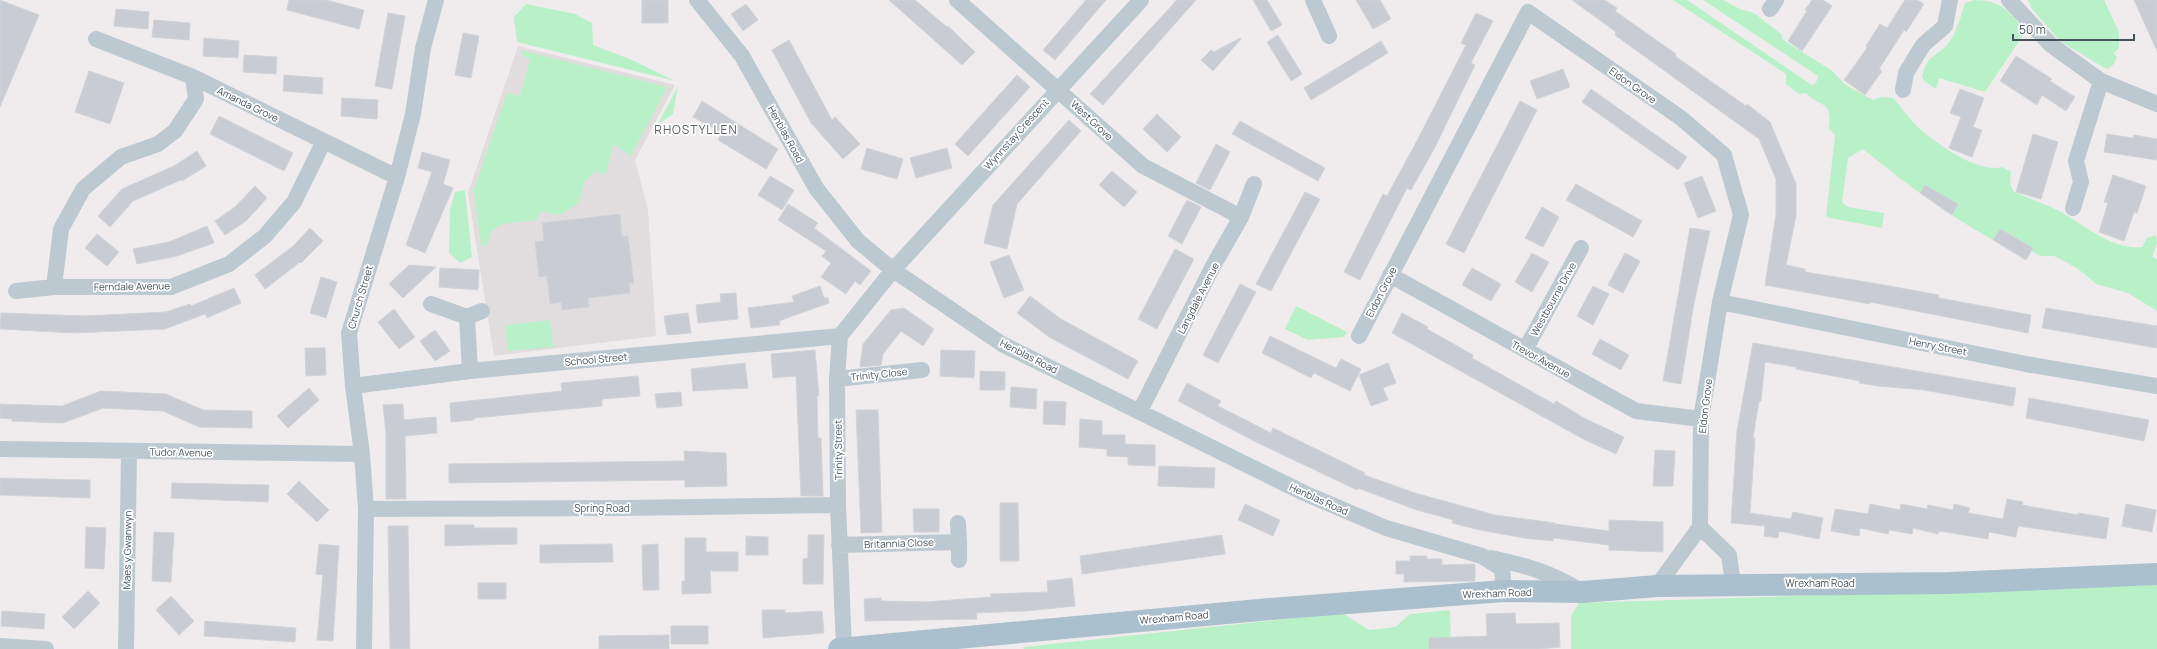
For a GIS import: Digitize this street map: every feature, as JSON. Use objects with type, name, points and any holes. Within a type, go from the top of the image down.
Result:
[{"type":"main road","name":"Wrexham Road","points":[[841,648],[1270,608],[1504,591],[1583,592],[1657,586],[1733,584],[1951,583],[2157,574]]},
{"type":"street","name":"Church Street","points":[[364,649],[366,509],[362,454],[353,386],[349,332],[397,177],[413,114],[423,48],[436,0]]},
{"type":"street","name":"Henblas Road","points":[[697,0],[742,56],[816,188],[858,240],[893,270],[1002,344],[1304,493],[1379,526],[1482,556],[1528,566],[1559,578],[1583,592]]},
{"type":"street","name":"West Grove","points":[[957,0],[1143,166],[1241,217]]},
{"type":"street","name":"Wynnstay Crescent","points":[[893,270],[1141,0]]},
{"type":"street","points":[[1313,0],[1330,36]]},
{"type":"street","points":[[1903,90],[1906,73],[1923,44],[1945,26],[1950,0]]},
{"type":"street","points":[[2009,0],[2051,45],[2101,81],[2157,104]]},
{"type":"street","name":"Eldon Grove","points":[[1359,336],[1527,6],[1681,118],[1724,155],[1741,215],[1720,302],[1701,419],[1700,527]]},
{"type":"street","name":"Amanda Grove","points":[[96,39],[193,77],[397,177]]},
{"type":"street","points":[[54,287],[61,229],[83,189],[121,157],[158,144],[175,131],[196,99],[193,77]]},
{"type":"street","points":[[2073,208],[2081,182],[2076,161],[2101,81]]},
{"type":"street","name":"Ferndale Avenue","points":[[16,291],[54,287],[171,287],[229,264],[265,236],[294,202],[324,141]]},
{"type":"street","name":"Langdale Avenue","points":[[1140,411],[1213,266],[1241,217],[1254,184]]},
{"type":"street","name":"Westbourne Drive","points":[[1525,350],[1581,248]]},
{"type":"street","points":[[840,336],[893,270]]},
{"type":"street","name":"Trevor Avenue","points":[[1390,275],[1636,411],[1701,419]]},
{"type":"street","name":"Henry Street","points":[[1720,302],[2026,364],[2157,386]]},
{"type":"street","points":[[431,304],[467,317],[482,311]]},
{"type":"street","points":[[467,317],[470,371]]},
{"type":"street","name":"School Street","points":[[353,386],[470,371],[840,336]]},
{"type":"street","name":"Trinity Street","points":[[840,336],[837,379],[841,648]]},
{"type":"street","name":"Trinity Close","points":[[837,379],[922,370]]},
{"type":"street","name":"Tudor Avenue","points":[[0,449],[362,454]]},
{"type":"street","name":"Maes y Gwanwyn","points":[[126,649],[129,451]]},
{"type":"street","name":"Spring Road","points":[[366,509],[838,505]]},
{"type":"street","points":[[958,523],[959,560]]},
{"type":"street","points":[[1657,586],[1700,527],[1729,555],[1733,584]]},
{"type":"street","name":"Britannia Close","points":[[839,545],[959,542]]},
{"type":"street","name":"Henblas Road","points":[[1482,556],[1502,569],[1504,591]]},
{"type":"street","points":[[0,646],[46,649]]},
{"type":"shaded area","points":[[518,46],[675,85],[635,160],[648,210],[656,336],[494,356],[468,193]]},
{"type":"green space","points":[[1673,0],[1687,0],[1812,85],[1816,83],[1818,76],[1703,0],[1723,0],[1740,9],[1754,13],[1781,34],[1783,40],[1831,70],[1846,85],[1873,100],[1880,97],[1893,98],[1920,129],[1947,149],[1970,162],[1993,168],[2002,167],[2011,172],[2010,184],[2014,192],[2059,211],[2109,241],[2131,247],[2142,247],[2147,238],[2156,235],[2157,243],[2152,257],[2157,259],[2157,311],[2128,293],[2096,284],[2077,268],[2054,256],[2040,256],[2023,246],[2000,229],[1993,240],[1926,198],[1863,149],[1848,158],[1842,202],[1848,207],[1884,213],[1882,228],[1826,217],[1835,135],[1829,128],[1830,119],[1827,108],[1806,93],[1799,94],[1786,84],[1786,74]]},
{"type":"green space","points":[[1974,0],[1991,2],[2004,8],[2010,13],[2025,32],[1985,92],[1939,78],[1936,89],[1924,81],[1922,76],[1924,69],[1930,59],[1942,50],[1950,41],[1957,27],[1965,3]]},
{"type":"green space","points":[[2028,0],[2104,0],[2119,32],[2119,48],[2114,53],[2117,57],[2114,64],[2108,69],[2103,67],[2060,41],[2032,9]]},
{"type":"green space","points":[[526,4],[575,14],[592,23],[593,45],[632,60],[675,81],[517,42],[514,17]]},
{"type":"green space","points":[[520,50],[667,87],[631,156],[613,144],[606,174],[595,171],[584,183],[581,197],[577,204],[562,214],[553,215],[545,211],[539,213],[537,220],[501,224],[491,232],[487,245],[481,246],[474,190],[507,93],[520,96],[530,59],[525,57]]},
{"type":"green space","points":[[678,86],[673,114],[658,124]]},
{"type":"green space","points":[[465,190],[472,257],[460,263],[449,253],[450,209],[455,192]]},
{"type":"green space","points":[[1296,306],[1347,332],[1343,337],[1308,340],[1285,329]]},
{"type":"green space","points":[[550,320],[553,347],[508,351],[505,325]]},
{"type":"green space","points":[[2157,584],[2157,649],[1571,649],[1571,616],[1579,603]]},
{"type":"green space","points":[[1450,610],[1451,649],[1024,649],[1023,647],[1342,613],[1369,630],[1395,627],[1410,614]]},
{"type":"building","points":[[0,0],[39,15],[0,107]]},
{"type":"building","points":[[289,0],[326,0],[364,10],[359,29],[287,10]]},
{"type":"building","points":[[642,0],[668,0],[668,23],[642,23]]},
{"type":"building","points":[[889,0],[915,0],[947,27],[948,26],[975,52],[962,65]]},
{"type":"building","points":[[1086,0],[1106,0],[1055,60],[1043,50]]},
{"type":"building","points":[[1177,0],[1196,0],[1103,105],[1090,94]]},
{"type":"building","points":[[1253,0],[1267,0],[1282,25],[1271,31]]},
{"type":"building","points":[[1356,0],[1380,0],[1391,19],[1373,29]]},
{"type":"building","points":[[1572,0],[1605,0],[1617,8],[1615,11],[1676,54],[1675,56],[1746,106],[1747,104],[1770,122],[1796,184],[1796,216],[1786,265],[1805,269],[1805,272],[1939,295],[1939,298],[2031,315],[2028,333],[1870,302],[1870,304],[1765,285],[1776,214],[1776,179],[1759,139],[1615,35],[1616,32]]},
{"type":"building","points":[[1812,0],[1823,0],[1832,6],[1802,51],[1788,41],[1807,11],[1805,10]]},
{"type":"building","points":[[1905,0],[1917,0],[1924,4],[1906,32],[1904,30],[1879,69],[1882,71],[1865,95],[1844,80],[1867,48],[1866,46],[1880,24],[1887,28]]},
{"type":"building","points":[[2134,0],[2157,0],[2157,51]]},
{"type":"building","points":[[746,4],[758,20],[743,31],[731,14]]},
{"type":"building","points":[[116,9],[149,12],[148,29],[114,26]]},
{"type":"building","points":[[388,13],[405,16],[392,89],[375,86]]},
{"type":"building","points":[[1476,13],[1493,21],[1471,63],[1475,65],[1434,149],[1411,190],[1407,188],[1360,280],[1344,272],[1383,194],[1387,196],[1466,45],[1461,43]]},
{"type":"building","points":[[154,20],[190,23],[189,40],[152,37]]},
{"type":"building","points":[[463,33],[479,36],[471,78],[455,75]]},
{"type":"building","points":[[1278,35],[1302,74],[1291,81],[1267,42]]},
{"type":"building","points":[[204,38],[239,41],[238,58],[203,56]]},
{"type":"building","points":[[1240,38],[1241,39],[1213,71],[1201,60],[1211,50],[1214,52]]},
{"type":"building","points":[[789,40],[832,120],[835,117],[860,144],[843,159],[811,123],[772,50]]},
{"type":"building","points":[[1381,41],[1388,53],[1311,100],[1304,88]]},
{"type":"building","points":[[244,55],[277,57],[276,74],[243,72]]},
{"type":"building","points":[[2016,56],[2052,79],[2050,81],[2075,97],[2066,111],[2042,95],[2037,105],[2000,81]]},
{"type":"building","points":[[1563,69],[1570,87],[1537,99],[1530,81]]},
{"type":"building","points":[[89,71],[124,83],[110,124],[75,112]]},
{"type":"building","points":[[284,75],[323,78],[322,94],[283,91]]},
{"type":"building","points":[[1017,75],[1030,87],[968,156],[955,144]]},
{"type":"building","points":[[1591,89],[1687,157],[1678,170],[1582,102]]},
{"type":"building","points":[[1960,89],[1984,98],[1973,127],[1982,130],[1972,157],[1949,148],[1961,117],[1950,113]]},
{"type":"building","points":[[342,98],[378,100],[377,119],[341,116]]},
{"type":"building","points":[[702,101],[778,149],[766,169],[718,140],[722,133],[693,117]]},
{"type":"building","points":[[1520,101],[1537,110],[1464,253],[1446,244]]},
{"type":"building","points":[[1157,114],[1181,137],[1167,152],[1143,129]]},
{"type":"building","points":[[219,116],[293,153],[284,171],[210,134]]},
{"type":"building","points":[[1069,120],[1081,131],[1017,204],[1007,249],[984,243],[993,205]]},
{"type":"building","points":[[1240,121],[1325,168],[1318,181],[1232,134]]},
{"type":"building","points":[[2033,134],[2058,142],[2041,199],[2016,192]]},
{"type":"building","points":[[2107,134],[2133,138],[2134,135],[2157,139],[2157,160],[2104,152]]},
{"type":"building","points":[[1216,144],[1230,152],[1210,190],[1196,183]]},
{"type":"building","points":[[867,148],[903,159],[897,179],[861,169]]},
{"type":"building","points":[[947,148],[952,168],[916,178],[910,158]]},
{"type":"building","points":[[197,151],[206,166],[182,181],[181,180],[133,201],[110,227],[98,216],[122,189],[174,166]]},
{"type":"building","points":[[422,152],[450,160],[443,184],[453,188],[425,253],[406,245],[432,172],[418,168]]},
{"type":"building","points":[[1112,171],[1137,192],[1124,207],[1099,185]]},
{"type":"building","points":[[2113,175],[2146,186],[2137,213],[2134,212],[2124,241],[2099,232],[2108,203],[2104,202]]},
{"type":"building","points":[[770,176],[794,190],[782,210],[758,195]]},
{"type":"building","points":[[1702,176],[1716,211],[1698,218],[1684,183]]},
{"type":"building","points":[[1576,184],[1642,221],[1633,237],[1566,200]]},
{"type":"building","points":[[1925,185],[1958,204],[1952,215],[1920,193]]},
{"type":"building","points":[[255,186],[267,198],[246,221],[225,235],[215,221],[235,207]]},
{"type":"building","points":[[1305,192],[1320,199],[1271,291],[1256,284]]},
{"type":"building","points":[[1187,200],[1201,207],[1182,244],[1168,236]]},
{"type":"building","points":[[788,204],[818,223],[814,228],[871,271],[860,285],[855,281],[846,294],[821,277],[831,263],[822,256],[826,251],[778,220]]},
{"type":"building","points":[[1542,207],[1559,217],[1543,247],[1525,238]]},
{"type":"building","points":[[620,214],[622,237],[628,236],[634,284],[629,283],[630,293],[588,298],[589,307],[562,310],[561,302],[550,304],[547,276],[539,277],[535,242],[544,241],[542,223]]},
{"type":"building","points":[[207,226],[214,243],[177,256],[137,264],[133,249],[169,242]]},
{"type":"building","points":[[310,228],[323,241],[301,263],[300,262],[265,289],[255,275],[293,246]]},
{"type":"building","points":[[1690,228],[1710,231],[1694,303],[1681,384],[1663,381]]},
{"type":"building","points":[[2000,229],[2033,248],[2026,260],[1993,240]]},
{"type":"building","points":[[97,234],[119,252],[107,266],[85,248]]},
{"type":"building","points":[[1175,249],[1194,259],[1157,329],[1138,319]]},
{"type":"building","points":[[1532,253],[1549,262],[1532,292],[1515,282]]},
{"type":"building","points":[[1625,253],[1640,261],[1623,293],[1608,285]]},
{"type":"building","points":[[1009,255],[1024,290],[1004,298],[990,262]]},
{"type":"building","points":[[409,265],[436,267],[403,298],[389,284]]},
{"type":"building","points":[[440,268],[479,270],[478,290],[439,287]]},
{"type":"building","points":[[1472,268],[1501,284],[1491,301],[1462,285]]},
{"type":"building","points":[[321,277],[337,282],[326,318],[310,313]]},
{"type":"building","points":[[1240,284],[1256,292],[1218,363],[1203,355]]},
{"type":"building","points":[[820,286],[824,298],[828,298],[829,303],[779,321],[780,325],[751,328],[748,308],[794,302],[792,296]]},
{"type":"building","points":[[1593,286],[1609,294],[1593,325],[1577,316]]},
{"type":"building","points":[[234,288],[241,303],[207,318],[205,314],[165,329],[74,333],[0,329],[1,313],[86,316],[166,312],[190,304],[191,306]]},
{"type":"building","points":[[736,293],[738,319],[698,323],[696,305],[721,302],[720,294]]},
{"type":"building","points":[[1030,296],[1061,319],[1138,361],[1128,379],[1049,337],[1017,313]]},
{"type":"building","points":[[904,308],[934,329],[923,346],[901,331],[883,354],[881,365],[860,367],[863,344],[891,310]]},
{"type":"building","points":[[2046,308],[2157,326],[2157,348],[2042,328]]},
{"type":"building","points":[[394,309],[415,337],[399,349],[378,322]]},
{"type":"building","points":[[688,313],[691,333],[667,335],[664,316]]},
{"type":"building","points":[[1402,313],[1473,355],[1472,358],[1554,404],[1556,401],[1584,418],[1624,437],[1616,454],[1585,440],[1392,333]]},
{"type":"building","points":[[435,330],[450,351],[435,361],[420,341]]},
{"type":"building","points":[[1270,336],[1336,368],[1341,359],[1361,369],[1350,391],[1314,373],[1311,378],[1262,353]]},
{"type":"building","points":[[1600,339],[1629,355],[1621,370],[1592,354]]},
{"type":"building","points":[[1753,343],[2016,388],[2013,406],[1924,390],[1859,383],[1860,381],[1765,362],[1761,401],[1759,401],[1753,438],[1755,438],[1750,513],[1791,519],[1793,512],[1823,518],[1819,539],[1779,531],[1778,538],[1764,536],[1765,526],[1731,523],[1737,431]]},
{"type":"building","points":[[305,348],[325,348],[326,375],[306,376]]},
{"type":"building","points":[[815,350],[819,396],[817,396],[818,438],[821,438],[823,496],[801,496],[796,376],[773,378],[771,354]]},
{"type":"building","points":[[941,350],[975,351],[974,378],[940,376]]},
{"type":"building","points":[[745,363],[748,388],[693,391],[691,369]]},
{"type":"building","points":[[1388,363],[1396,383],[1383,388],[1388,400],[1371,406],[1359,375]]},
{"type":"building","points":[[980,371],[1005,372],[1005,390],[980,390]]},
{"type":"building","points":[[638,376],[640,396],[602,399],[602,406],[474,418],[474,420],[451,422],[450,403],[562,391],[561,383]]},
{"type":"building","points":[[1187,383],[1221,401],[1218,406],[1271,433],[1273,428],[1365,473],[1364,475],[1415,493],[1495,515],[1609,531],[1609,520],[1663,522],[1663,552],[1609,550],[1609,545],[1553,538],[1553,541],[1524,538],[1480,530],[1452,523],[1453,520],[1414,509],[1358,488],[1357,490],[1256,442],[1178,401]]},
{"type":"building","points":[[1011,387],[1037,389],[1036,409],[1010,407]]},
{"type":"building","points":[[309,388],[319,400],[288,428],[277,416]]},
{"type":"building","points":[[101,391],[166,394],[203,410],[252,411],[252,428],[199,427],[163,411],[103,408],[63,423],[12,421],[12,419],[0,418],[0,404],[62,406]]},
{"type":"building","points":[[681,392],[682,406],[657,408],[655,394]]},
{"type":"building","points":[[2029,398],[2149,420],[2144,441],[2026,418]]},
{"type":"building","points":[[1044,401],[1066,402],[1065,425],[1043,424]]},
{"type":"building","points":[[403,404],[404,420],[436,417],[437,433],[405,436],[406,499],[386,499],[386,433],[383,405]]},
{"type":"building","points":[[856,410],[878,410],[882,532],[861,533]]},
{"type":"building","points":[[1080,419],[1102,421],[1102,435],[1125,435],[1125,444],[1155,445],[1155,466],[1128,465],[1128,457],[1107,456],[1107,449],[1079,447]]},
{"type":"building","points":[[1655,450],[1675,451],[1673,486],[1653,486]]},
{"type":"building","points":[[684,451],[726,453],[727,486],[685,487],[685,480],[449,483],[449,464],[685,461]]},
{"type":"building","points":[[1159,466],[1215,468],[1214,488],[1158,486]]},
{"type":"building","points":[[0,478],[90,480],[90,498],[0,495]]},
{"type":"building","points":[[299,481],[329,510],[317,522],[287,494]]},
{"type":"building","points":[[172,483],[269,485],[268,502],[171,498]]},
{"type":"building","points":[[2007,499],[2023,502],[2022,505],[2078,515],[2078,513],[2109,518],[2106,539],[2018,526],[2016,537],[1989,532],[1988,539],[1939,531],[1938,534],[1913,528],[1912,534],[1889,530],[1888,534],[1860,528],[1859,536],[1831,531],[1835,509],[1868,514],[1870,504],[1900,510],[1901,504],[1927,509],[1928,505],[1953,510],[1954,504],[1970,508],[1968,513],[2003,519]]},
{"type":"building","points":[[1000,503],[1018,503],[1019,561],[1000,561]]},
{"type":"building","points":[[1245,504],[1280,520],[1273,536],[1238,520]]},
{"type":"building","points":[[2126,504],[2156,510],[2152,532],[2122,526]]},
{"type":"building","points":[[913,509],[939,509],[939,532],[914,532]]},
{"type":"building","points":[[445,525],[474,525],[474,528],[517,528],[517,544],[445,546]]},
{"type":"building","points":[[388,526],[408,526],[410,649],[390,649]]},
{"type":"building","points":[[86,527],[106,528],[104,569],[85,568]]},
{"type":"building","points":[[154,532],[174,533],[171,582],[152,581]]},
{"type":"building","points":[[808,535],[824,535],[823,584],[803,584],[803,559],[808,558]]},
{"type":"building","points":[[1222,535],[1225,554],[1082,574],[1080,556]]},
{"type":"building","points":[[746,536],[768,537],[768,555],[746,555]]},
{"type":"building","points":[[685,538],[706,538],[706,552],[738,552],[738,571],[710,571],[711,593],[682,594],[682,581],[685,581]]},
{"type":"building","points":[[319,544],[339,546],[333,641],[317,640],[323,575],[316,574]]},
{"type":"building","points":[[612,544],[613,562],[540,563],[540,545]]},
{"type":"building","points":[[658,544],[659,590],[643,590],[642,545]]},
{"type":"building","points":[[1410,556],[1427,556],[1427,559],[1442,559],[1442,565],[1475,564],[1475,581],[1404,582],[1404,574],[1396,574],[1396,561],[1410,561]]},
{"type":"building","points":[[1072,578],[1075,606],[1026,611],[976,613],[977,619],[865,621],[864,599],[881,598],[881,601],[926,602],[991,597],[991,594],[1048,592],[1047,581]]},
{"type":"building","points":[[478,583],[506,583],[506,599],[478,599]]},
{"type":"building","points":[[88,591],[100,603],[74,629],[62,617]]},
{"type":"building","points":[[171,596],[194,621],[179,635],[156,610]]},
{"type":"building","points":[[762,610],[785,610],[785,613],[822,611],[824,633],[763,638]]},
{"type":"building","points":[[2,611],[45,614],[44,629],[1,626]]},
{"type":"building","points":[[1515,613],[1516,624],[1559,623],[1560,647],[1539,649],[1429,649],[1429,638],[1487,636],[1486,614]]},
{"type":"building","points":[[205,621],[296,628],[295,642],[204,636]]},
{"type":"building","points":[[671,626],[708,626],[708,644],[671,644]]},
{"type":"building","points":[[669,635],[669,649],[599,649],[599,636]]},
{"type":"district","name":"RHOSTYLLEN","points":[[696,130]]}]
